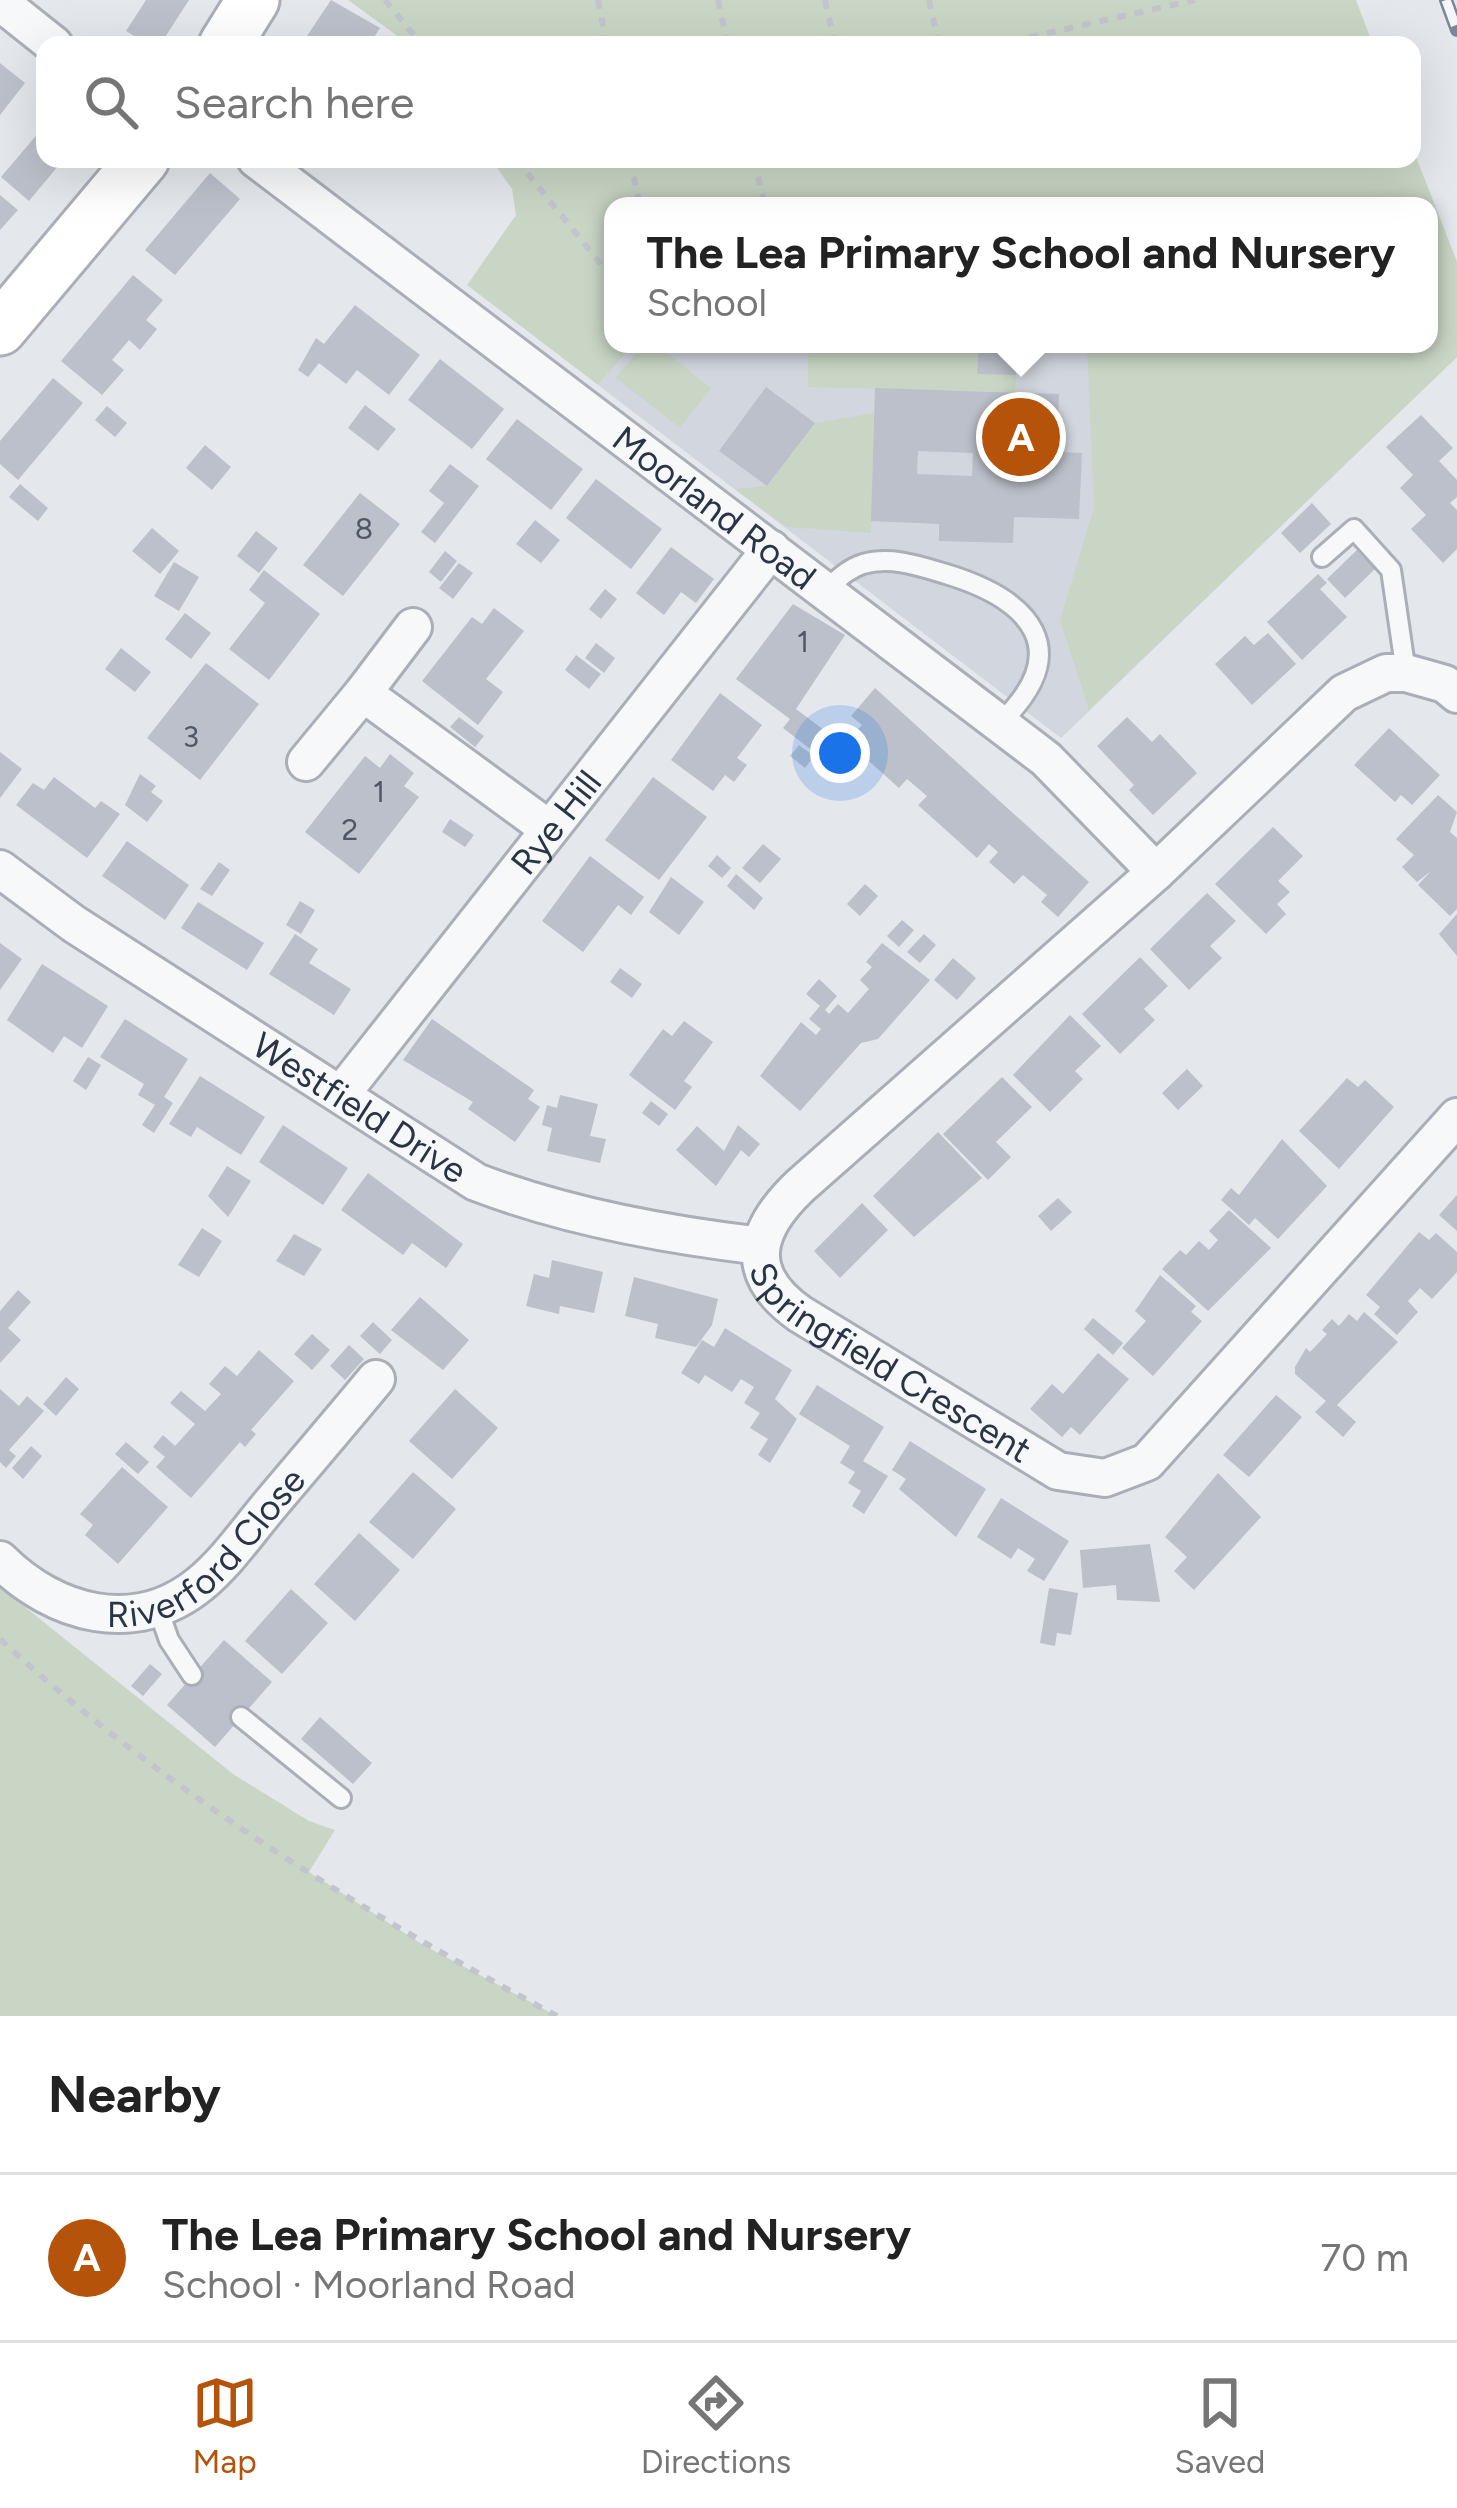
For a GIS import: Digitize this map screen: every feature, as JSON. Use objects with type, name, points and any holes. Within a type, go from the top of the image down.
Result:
[{"type":"street","points":[[230,36],[253,0]]},
{"type":"street","points":[[0,2],[43,36]]},
{"type":"street","points":[[0,328],[135,168]]},
{"type":"street","name":"Moorland Road","points":[[268,168],[1046,759],[1156,872]]},
{"type":"street","name":"Rye Hill","points":[[342,1093],[771,549]]},
{"type":"street","points":[[306,762],[413,627]]},
{"type":"street","points":[[1406,673],[1445,684],[1457,694]]},
{"type":"street","name":"Springfield Crescent","points":[[1406,673],[1386,674],[1344,693],[1156,872],[800,1186],[764,1225],[761,1246],[770,1285],[800,1314],[1058,1471],[1085,1480],[1105,1478],[1148,1462],[1457,1118]]},
{"type":"street","points":[[363,694],[549,829]]},
{"type":"street","name":"Westfield Drive","points":[[0,868],[74,924],[476,1182],[509,1195],[705,1240],[761,1246]]},
{"type":"street","name":"Riverford Close","points":[[0,1560],[34,1588],[85,1613],[112,1615],[182,1597],[217,1569],[376,1379]]},
{"type":"lane","points":[[1322,557],[1354,529],[1391,570],[1406,673]]},
{"type":"lane","points":[[824,591],[866,563],[903,561],[995,589],[1014,603],[1033,629],[1038,670],[1030,695],[999,724]]},
{"type":"lane","points":[[157,1606],[169,1640],[192,1676]]},
{"type":"lane","points":[[241,1717],[341,1798]]},
{"type":"path","points":[[385,0],[415,36]]},
{"type":"path","points":[[598,0],[605,36]]},
{"type":"path","points":[[718,0],[726,36]]},
{"type":"path","points":[[825,0],[833,36]]},
{"type":"path","points":[[929,0],[937,36]]},
{"type":"path","points":[[1034,36],[1195,0]]},
{"type":"path","points":[[523,168],[604,268]]},
{"type":"path","points":[[0,1639],[69,1703],[194,1798],[425,1946],[557,2016]]},
{"type":"shaded area","points":[[1418,168],[1432,197],[1426,197]]},
{"type":"shaded area","points":[[1438,213],[1457,262],[1457,357],[1061,738],[598,385],[626,353],[1438,353]]},
{"type":"green space","points":[[348,0],[1356,0],[1370,36],[398,36]]},
{"type":"green space","points":[[497,168],[1420,168],[1432,197],[604,197],[604,353],[626,353],[598,385],[467,285],[516,215],[512,189]]},
{"type":"green space","points":[[1438,213],[1457,262],[1457,357],[1089,710],[1060,620],[1094,508],[1087,353],[1438,353]]},
{"type":"green space","points":[[636,353],[666,353],[711,388],[680,428],[616,378]]},
{"type":"green space","points":[[808,353],[978,353],[977,374],[1016,375],[1015,392],[808,387]]},
{"type":"green space","points":[[874,413],[871,533],[786,527],[735,489],[768,486],[815,423]]},
{"type":"green space","points":[[0,1587],[233,1774],[309,1821],[335,1830],[309,1872],[425,1946],[557,2016],[0,2016]]},
{"type":"building","points":[[146,0],[189,0],[166,36],[134,36],[126,31]]},
{"type":"building","points":[[331,0],[380,28],[375,36],[307,36]]},
{"type":"building","points":[[0,63],[25,83],[0,115]]},
{"type":"building","points":[[36,136],[36,168],[56,168],[29,201],[1,177]]},
{"type":"building","points":[[210,173],[240,199],[175,275],[145,250]]},
{"type":"building","points":[[0,195],[18,210],[0,230]]},
{"type":"building","points":[[133,275],[163,300],[146,320],[157,329],[140,350],[129,340],[112,360],[124,370],[102,395],[61,361]]},
{"type":"building","points":[[355,305],[420,355],[389,395],[357,370],[346,384],[319,363],[308,377],[298,370],[316,338],[324,344]]},
{"type":"building","points":[[978,353],[1017,353],[1016,375],[977,374]]},
{"type":"building","points":[[440,359],[504,409],[472,449],[408,400]]},
{"type":"building","points":[[53,378],[83,403],[18,480],[0,464],[0,441]]},
{"type":"building","points":[[766,387],[815,423],[767,486],[719,451]]},
{"type":"building","points":[[875,388],[1059,394],[1057,452],[1082,453],[1079,519],[1014,517],[1013,543],[939,541],[939,524],[871,521]],"holes":[[[918,451],[973,453],[972,476],[917,474]]]},
{"type":"building","points":[[365,405],[396,429],[378,451],[348,428]]},
{"type":"building","points":[[107,406],[127,423],[115,437],[95,420]]},
{"type":"building","points":[[1421,415],[1453,448],[1439,461],[1457,480],[1457,497],[1450,503],[1457,510],[1457,549],[1443,563],[1411,529],[1426,515],[1400,488],[1413,475],[1386,447]]},
{"type":"building","points":[[517,419],[583,469],[551,510],[486,459]]},
{"type":"building","points":[[205,445],[231,467],[212,490],[186,468]]},
{"type":"building","points":[[450,464],[479,486],[435,543],[421,532],[444,503],[429,491]]},
{"type":"building","points":[[596,479],[662,529],[631,569],[566,518]]},
{"type":"building","points":[[20,484],[48,508],[38,521],[9,497]]},
{"type":"building","points":[[360,493],[400,524],[343,596],[303,565]]},
{"type":"building","points":[[1312,503],[1331,524],[1300,553],[1281,533]]},
{"type":"building","points":[[535,520],[560,540],[541,563],[516,544]]},
{"type":"building","points":[[152,528],[179,551],[160,574],[132,551]]},
{"type":"building","points":[[256,531],[278,548],[259,573],[237,556]]},
{"type":"building","points":[[671,547],[714,579],[696,603],[681,592],[664,615],[636,593]]},
{"type":"building","points":[[1357,550],[1375,569],[1345,598],[1327,579]]},
{"type":"building","points":[[445,551],[457,561],[441,582],[429,572]]},
{"type":"building","points":[[174,562],[199,577],[179,611],[154,596]]},
{"type":"building","points":[[459,563],[473,573],[453,599],[439,588]]},
{"type":"building","points":[[264,570],[320,614],[269,680],[229,649],[265,603],[249,590]]},
{"type":"building","points":[[1318,574],[1327,583],[1320,589],[1347,617],[1302,660],[1267,622]]},
{"type":"building","points":[[605,589],[617,599],[601,619],[589,609]]},
{"type":"building","points":[[793,604],[845,635],[796,709],[832,736],[818,755],[783,728],[790,719],[736,679]]},
{"type":"building","points":[[494,608],[524,631],[486,679],[503,692],[478,725],[422,681],[472,617],[482,624]]},
{"type":"building","points":[[185,613],[211,633],[191,659],[165,639]]},
{"type":"building","points":[[1268,633],[1296,664],[1252,705],[1215,664],[1245,636],[1254,645]]},
{"type":"building","points":[[596,643],[615,658],[604,673],[585,658]]},
{"type":"building","points":[[121,648],[151,672],[135,692],[105,669]]},
{"type":"building","points":[[576,655],[601,674],[589,689],[565,670]]},
{"type":"building","points":[[206,663],[259,704],[200,780],[147,738]]},
{"type":"building","points":[[875,688],[1089,882],[1058,917],[1041,902],[1047,895],[1023,875],[1014,884],[989,862],[998,852],[989,844],[977,858],[918,805],[927,796],[907,779],[899,788],[851,745],[835,766],[822,757],[840,733],[849,739],[862,725],[851,716]]},
{"type":"building","points":[[720,693],[762,725],[737,758],[747,765],[734,782],[725,775],[713,791],[671,760]]},
{"type":"building","points":[[459,717],[484,736],[475,747],[450,727]]},
{"type":"building","points":[[1127,717],[1152,742],[1160,734],[1197,773],[1153,815],[1129,790],[1134,785],[1097,746]]},
{"type":"building","points":[[1389,728],[1440,775],[1412,805],[1401,795],[1395,802],[1354,765]]},
{"type":"building","points":[[799,745],[814,756],[805,768],[790,756]]},
{"type":"building","points":[[0,752],[22,769],[0,798]]},
{"type":"building","points":[[390,754],[414,773],[404,786],[419,797],[359,874],[305,832],[365,756],[380,768]]},
{"type":"building","points":[[140,774],[156,786],[151,792],[163,801],[147,822],[125,805]]},
{"type":"building","points":[[54,777],[95,808],[101,801],[120,814],[87,858],[16,805],[33,783],[44,790]]},
{"type":"building","points":[[653,777],[707,817],[659,880],[605,840]]},
{"type":"building","points":[[1438,795],[1457,812],[1450,832],[1457,838],[1457,909],[1450,916],[1418,885],[1431,871],[1417,882],[1402,867],[1414,855],[1396,839]]},
{"type":"building","points":[[450,819],[474,835],[465,847],[442,832]]},
{"type":"building","points":[[1273,827],[1303,856],[1278,881],[1290,892],[1277,904],[1286,914],[1266,934],[1215,884]]},
{"type":"building","points":[[127,841],[189,885],[165,920],[102,876]]},
{"type":"building","points":[[763,844],[781,859],[760,883],[742,868]]},
{"type":"building","points":[[717,855],[731,868],[722,878],[708,866]]},
{"type":"building","points":[[590,856],[644,897],[631,915],[618,905],[583,952],[542,921]]},
{"type":"building","points":[[219,862],[230,870],[212,896],[200,889]]},
{"type":"building","points":[[736,874],[763,898],[754,910],[727,886]]},
{"type":"building","points":[[671,877],[704,902],[679,935],[649,912]]},
{"type":"building","points":[[865,884],[878,896],[860,916],[847,904]]},
{"type":"building","points":[[1207,893],[1236,921],[1210,946],[1222,958],[1189,990],[1150,949]]},
{"type":"building","points":[[300,901],[315,910],[301,934],[286,925]]},
{"type":"building","points":[[198,902],[264,943],[247,970],[181,928]]},
{"type":"building","points":[[1457,914],[1457,956],[1439,934]]},
{"type":"building","points":[[902,920],[914,930],[899,947],[887,936]]},
{"type":"building","points":[[295,934],[318,949],[309,963],[351,989],[334,1015],[269,974]]},
{"type":"building","points":[[924,934],[936,945],[920,963],[907,952]]},
{"type":"building","points":[[0,943],[22,959],[0,990]]},
{"type":"building","points":[[882,943],[930,980],[878,1039],[861,1043],[800,1111],[760,1076],[801,1022],[816,1035],[821,1029],[809,1019],[820,1006],[806,994],[819,979],[837,996],[825,1010],[829,1014],[838,1004],[848,1013],[869,989],[860,980],[872,967],[866,962]]},
{"type":"building","points":[[1140,957],[1168,986],[1144,1009],[1155,1020],[1120,1054],[1082,1014]]},
{"type":"building","points":[[953,958],[976,978],[957,1000],[934,980]]},
{"type":"building","points":[[42,964],[108,1006],[82,1048],[64,1036],[53,1053],[7,1020]]},
{"type":"building","points":[[620,968],[642,984],[632,998],[610,982]]},
{"type":"building","points":[[1070,1015],[1101,1046],[1075,1071],[1083,1079],[1050,1112],[1013,1075]]},
{"type":"building","points":[[125,1019],[188,1059],[164,1097],[173,1103],[154,1133],[142,1125],[155,1105],[138,1095],[144,1084],[100,1057]]},
{"type":"building","points":[[432,1019],[534,1090],[528,1099],[540,1107],[515,1142],[468,1109],[473,1102],[403,1060]]},
{"type":"building","points":[[684,1021],[713,1042],[684,1081],[692,1087],[675,1110],[629,1075],[663,1029],[672,1036]]},
{"type":"building","points":[[88,1057],[101,1065],[86,1090],[73,1081]]},
{"type":"building","points":[[1187,1069],[1203,1086],[1178,1110],[1162,1093]]},
{"type":"building","points":[[200,1076],[265,1117],[241,1155],[197,1127],[191,1137],[169,1124]]},
{"type":"building","points":[[1002,1077],[1032,1107],[996,1142],[1011,1157],[988,1180],[943,1134]]},
{"type":"building","points":[[1347,1078],[1358,1087],[1365,1080],[1394,1107],[1339,1169],[1299,1131]]},
{"type":"building","points":[[560,1095],[598,1104],[590,1136],[606,1139],[600,1163],[547,1151],[552,1128],[542,1125],[547,1105],[557,1108]]},
{"type":"building","points":[[651,1101],[668,1114],[659,1126],[642,1113]]},
{"type":"building","points":[[283,1125],[348,1168],[323,1205],[259,1162]]},
{"type":"building","points":[[738,1125],[760,1144],[749,1157],[741,1150],[716,1186],[676,1150],[697,1126],[724,1151]]},
{"type":"building","points":[[938,1132],[982,1178],[914,1237],[873,1196]]},
{"type":"building","points":[[1282,1139],[1327,1186],[1278,1239],[1255,1218],[1249,1225],[1221,1200],[1231,1188],[1239,1195]]},
{"type":"building","points":[[227,1166],[251,1181],[228,1217],[208,1196]]},
{"type":"building","points":[[368,1173],[463,1244],[446,1268],[412,1243],[403,1255],[341,1210]]},
{"type":"building","points":[[1457,1195],[1457,1231],[1439,1215]]},
{"type":"building","points":[[1058,1198],[1072,1212],[1051,1231],[1038,1216]]},
{"type":"building","points":[[862,1203],[888,1230],[840,1278],[814,1251]]},
{"type":"building","points":[[1229,1210],[1271,1248],[1208,1311],[1162,1269],[1180,1250],[1186,1255],[1199,1241],[1209,1250],[1218,1240],[1209,1231]]},
{"type":"building","points":[[202,1228],[222,1241],[199,1277],[178,1265]]},
{"type":"building","points":[[1419,1232],[1429,1240],[1436,1233],[1457,1252],[1457,1272],[1432,1299],[1420,1288],[1408,1301],[1418,1312],[1397,1335],[1374,1314],[1380,1307],[1366,1295]]},
{"type":"building","points":[[294,1234],[322,1249],[304,1276],[276,1261]]},
{"type":"building","points":[[552,1260],[603,1272],[594,1313],[560,1306],[559,1314],[526,1306],[534,1274],[549,1278]]},
{"type":"building","points":[[1160,1275],[1196,1306],[1191,1312],[1202,1321],[1153,1376],[1122,1348],[1146,1321],[1135,1311]]},
{"type":"building","points":[[634,1277],[718,1299],[712,1325],[696,1347],[655,1338],[658,1324],[625,1316]]},
{"type":"building","points":[[18,1290],[31,1302],[8,1328],[21,1340],[0,1363],[0,1311]]},
{"type":"building","points":[[420,1297],[469,1340],[443,1370],[391,1330]]},
{"type":"building","points":[[1364,1312],[1398,1342],[1337,1405],[1356,1422],[1343,1437],[1315,1412],[1326,1401],[1295,1374],[1295,1367],[1306,1348],[1310,1352],[1327,1334],[1322,1330],[1332,1319],[1339,1326],[1349,1314],[1357,1321]]},
{"type":"building","points":[[1093,1318],[1123,1343],[1113,1355],[1084,1329]]},
{"type":"building","points":[[373,1322],[392,1340],[380,1354],[360,1336]]},
{"type":"building","points":[[725,1328],[792,1370],[775,1399],[797,1419],[770,1463],[758,1455],[768,1439],[750,1428],[760,1413],[744,1403],[754,1387],[741,1379],[732,1392],[705,1375],[699,1384],[681,1373],[702,1340],[714,1347]]},
{"type":"building","points":[[312,1334],[330,1350],[312,1370],[294,1354]]},
{"type":"building","points":[[349,1345],[364,1359],[345,1380],[330,1366]]},
{"type":"building","points":[[259,1350],[294,1381],[251,1430],[256,1434],[245,1447],[240,1442],[191,1498],[156,1467],[165,1457],[153,1447],[163,1435],[175,1446],[195,1424],[170,1403],[181,1391],[205,1411],[221,1394],[209,1384],[225,1366],[237,1376]]},
{"type":"building","points":[[1098,1353],[1129,1379],[1080,1435],[1071,1427],[1062,1437],[1030,1409],[1052,1384],[1063,1394]]},
{"type":"building","points":[[66,1377],[79,1389],[56,1416],[43,1404]]},
{"type":"building","points":[[817,1385],[884,1427],[863,1461],[888,1476],[864,1514],[852,1506],[861,1491],[848,1483],[855,1472],[840,1463],[850,1446],[799,1414]]},
{"type":"building","points":[[0,1389],[19,1406],[27,1396],[44,1411],[9,1450],[16,1456],[6,1468],[0,1462]]},
{"type":"building","points":[[455,1389],[498,1428],[452,1479],[409,1441]]},
{"type":"building","points":[[1276,1395],[1302,1417],[1249,1477],[1223,1455]]},
{"type":"building","points":[[910,1441],[986,1489],[956,1537],[899,1489],[906,1479],[892,1470]]},
{"type":"building","points":[[126,1442],[149,1462],[138,1474],[115,1454]]},
{"type":"building","points":[[31,1446],[42,1456],[23,1479],[12,1468]]},
{"type":"building","points":[[122,1467],[168,1507],[118,1564],[85,1535],[93,1525],[80,1514]]},
{"type":"building","points":[[413,1472],[456,1509],[413,1559],[369,1522]]},
{"type":"building","points":[[1218,1473],[1261,1517],[1194,1590],[1174,1571],[1187,1557],[1165,1537]]},
{"type":"building","points":[[1001,1498],[1069,1541],[1044,1581],[1027,1571],[1035,1559],[1018,1548],[1011,1559],[977,1537]]},
{"type":"building","points":[[359,1533],[400,1570],[355,1621],[314,1584]]},
{"type":"building","points":[[1150,1544],[1160,1602],[1117,1600],[1116,1585],[1083,1588],[1080,1550]]},
{"type":"building","points":[[1049,1588],[1078,1593],[1071,1635],[1057,1633],[1055,1646],[1040,1643]]},
{"type":"building","points":[[291,1589],[328,1623],[282,1674],[245,1641]]},
{"type":"building","points":[[224,1640],[272,1682],[215,1747],[167,1705]]},
{"type":"building","points":[[150,1664],[162,1674],[143,1696],[131,1686]]},
{"type":"building","points":[[320,1717],[372,1763],[353,1784],[301,1739]]},
{"type":"railway","points":[[1446,0],[1457,30]]},
{"type":"place","name":"The Lea Primary School and Nursery","points":[[1021,437]]}]
